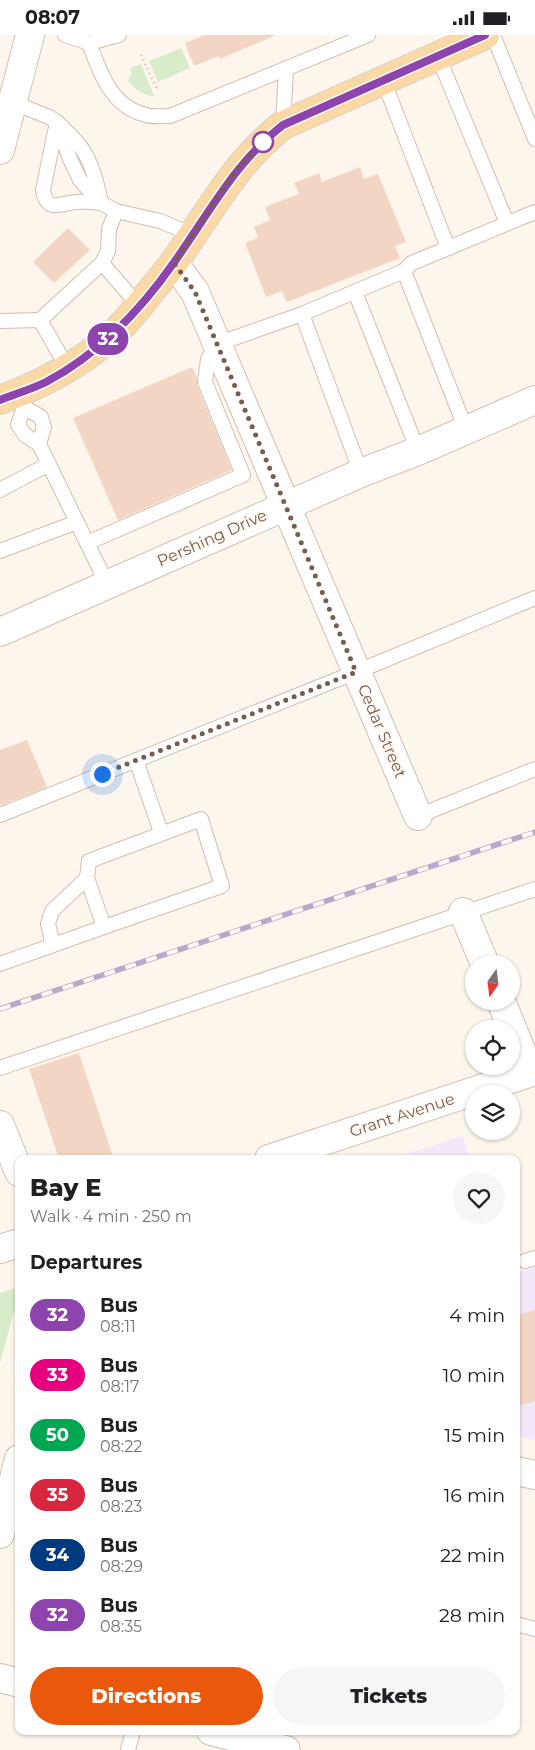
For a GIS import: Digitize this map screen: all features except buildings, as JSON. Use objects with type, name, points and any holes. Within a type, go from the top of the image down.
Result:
[{"type":"main road","points":[[0,150],[30,35]]},
{"type":"main road","points":[[14,400],[68,369],[109,338],[139,306],[174,263],[236,170],[267,138],[283,125],[383,79],[486,35]]},
{"type":"main road","name":"Cedar Street","points":[[174,263],[195,292],[218,344],[256,470],[285,506],[418,816]]},
{"type":"main road","name":"Pershing Drive","points":[[0,631],[285,506],[535,400]]},
{"type":"main road","points":[[463,912],[481,955]]},
{"type":"main road","points":[[504,1010],[533,1071]]},
{"type":"main road","name":"Grant Avenue","points":[[281,1155],[533,1071]]},
{"type":"main road","points":[[0,1125],[15,1162]]},
{"type":"main road","points":[[0,1249],[15,1244]]},
{"type":"main road","points":[[520,1472],[535,1475]]},
{"type":"main road","points":[[0,1534],[15,1475]]},
{"type":"main road","points":[[0,1678],[15,1682]]},
{"type":"main road","points":[[227,1735],[286,1750]]},
{"type":"lane","points":[[65,35],[89,43],[119,35]]},
{"type":"lane","points":[[89,43],[112,94],[128,108],[147,115],[170,116],[368,35]]},
{"type":"lane","points":[[493,35],[535,139]]},
{"type":"lane","points":[[438,56],[507,223]]},
{"type":"lane","points":[[283,125],[286,69]]},
{"type":"lane","points":[[383,79],[448,248]]},
{"type":"lane","points":[[12,102],[57,122],[70,159],[80,180],[101,203],[116,211],[160,221],[193,235]]},
{"type":"lane","points":[[57,122],[43,190],[44,198],[50,204],[59,206],[75,201],[101,203]]},
{"type":"lane","points":[[0,321],[40,320],[102,263],[108,251],[109,229],[116,211]]},
{"type":"lane","points":[[218,344],[302,314],[355,292],[404,271],[412,263],[535,212]]},
{"type":"lane","points":[[102,263],[139,306]]},
{"type":"lane","points":[[404,271],[466,429]]},
{"type":"lane","points":[[355,292],[418,451]]},
{"type":"lane","points":[[302,314],[362,473]]},
{"type":"lane","points":[[40,320],[68,369]]},
{"type":"lane","points":[[14,400],[41,417],[44,427],[40,444]]},
{"type":"lane","points":[[14,400],[18,425],[25,435],[40,444],[107,584]]},
{"type":"lane","points":[[0,490],[49,464]]},
{"type":"lane","points":[[87,543],[256,470]]},
{"type":"lane","points":[[0,551],[77,522]]},
{"type":"lane","points":[[0,815],[356,672],[535,597]]},
{"type":"lane","points":[[136,760],[161,833]]},
{"type":"lane","points":[[418,816],[535,769]]},
{"type":"lane","points":[[0,964],[222,886],[201,819],[89,861],[88,878],[104,927]]},
{"type":"lane","points":[[53,945],[48,924],[52,911],[88,878]]},
{"type":"lane","points":[[0,1068],[535,889]]},
{"type":"lane","points":[[520,1625],[535,1629]]},
{"type":"lane","points":[[128,1750],[132,1735]]},
{"type":"path","points":[[142,55],[158,91]]},
{"type":"shaded area","points":[[463,1136],[469,1155],[404,1155]]},
{"type":"shaded area","points":[[535,1267],[535,1440],[520,1436],[520,1272]]},
{"type":"green space","points":[[181,48],[190,68],[158,82],[149,61]]},
{"type":"green space","points":[[141,64],[154,96],[139,91],[128,80],[132,74],[130,68]]},
{"type":"green space","points":[[15,1288],[15,1308],[0,1363],[0,1293]]},
{"type":"railway","points":[[0,1009],[535,832]]},
{"type":"bus line","name":"32","points":[[0,400],[44,383],[73,366],[109,338],[133,314],[174,263],[236,170],[267,138],[283,125],[485,35]]},
{"type":"route","points":[[102,774],[356,672],[195,292],[174,263],[236,170],[267,138],[263,142]]}]
